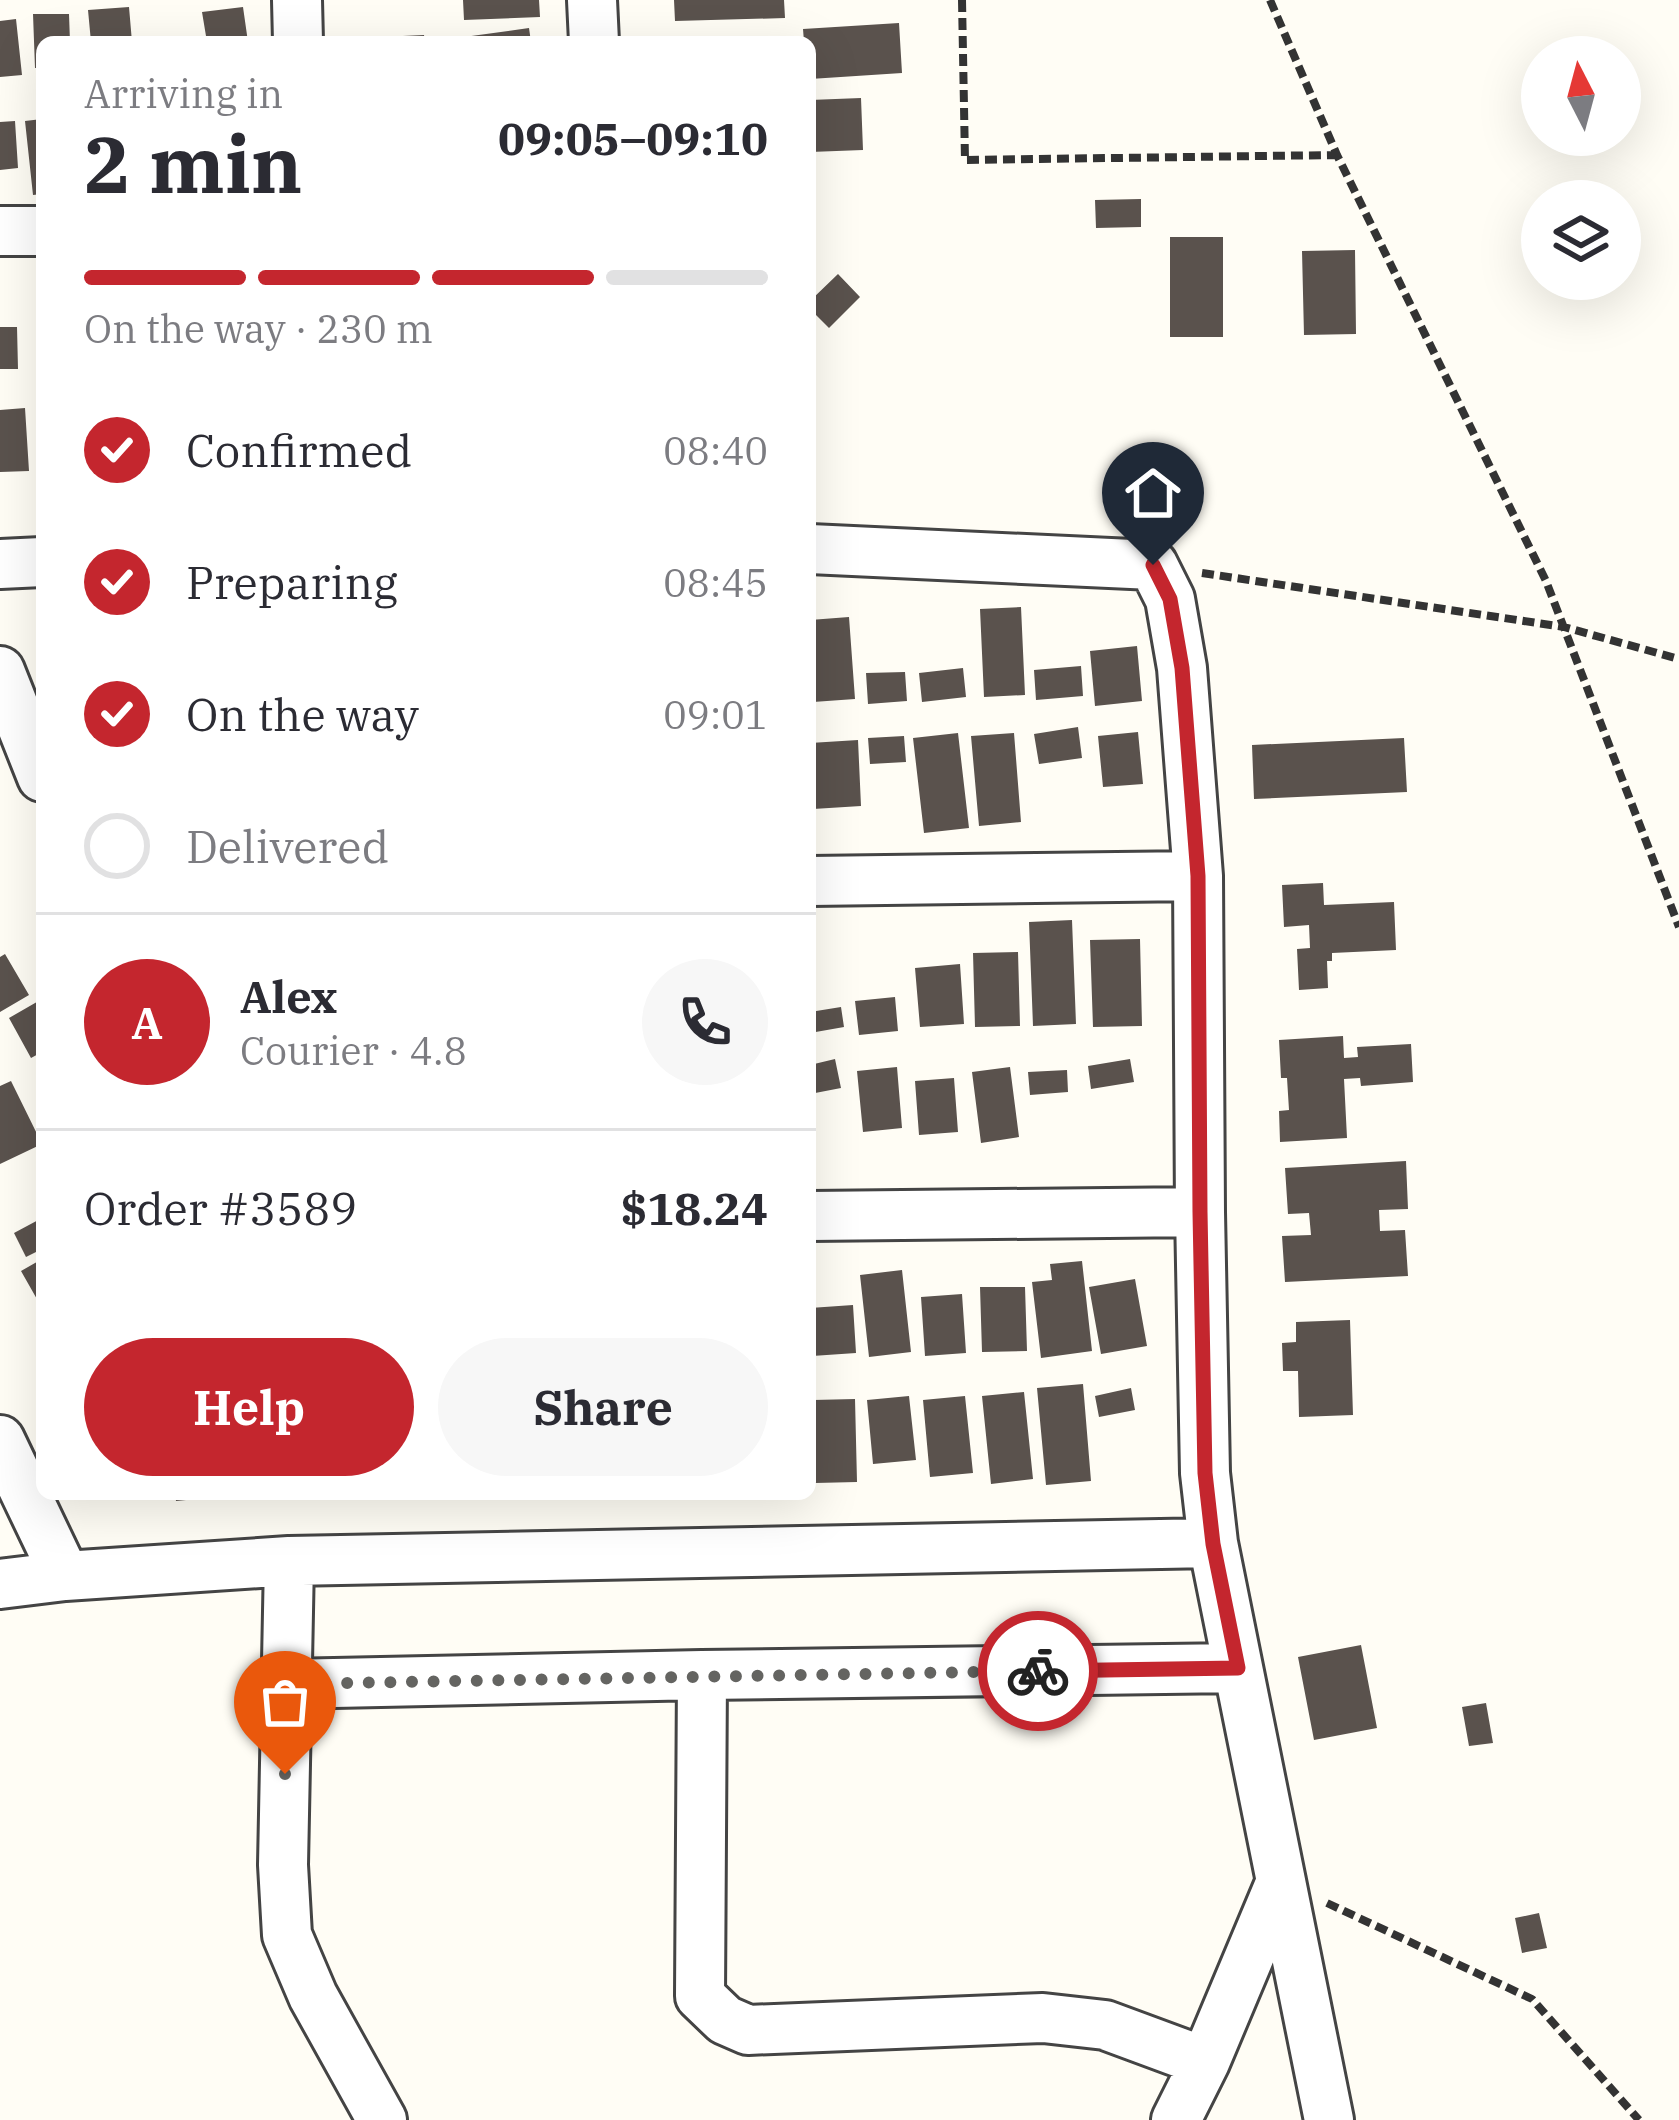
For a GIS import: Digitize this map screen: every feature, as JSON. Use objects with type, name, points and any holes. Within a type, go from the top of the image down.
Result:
[{"type":"street","points":[[297,0],[298,36]]},
{"type":"street","points":[[592,0],[593,36]]},
{"type":"street","points":[[0,231],[36,231]]},
{"type":"street","points":[[816,549],[1153,565],[1170,599],[1182,668],[1198,876],[1205,1473],[1213,1544],[1329,2120]]},
{"type":"street","points":[[0,564],[36,562]]},
{"type":"street","points":[[0,670],[36,762]]},
{"type":"street","points":[[816,881],[1198,876]]},
{"type":"street","points":[[816,1216],[1200,1212]]},
{"type":"street","points":[[0,1440],[65,1576]]},
{"type":"street","points":[[0,1584],[289,1561],[1213,1544]]},
{"type":"street","points":[[289,1561],[283,1865],[287,1935],[313,1996],[382,2120]]},
{"type":"street","points":[[286,1684],[1238,1668]]},
{"type":"street","points":[[701,1675],[700,1996],[724,2020],[748,2030],[1043,2018],[1106,2025],[1204,2062]]},
{"type":"street","points":[[1176,2120],[1281,1881]]},
{"type":"path","points":[[962,0],[965,160],[1337,155]]},
{"type":"path","points":[[1270,0],[1337,155],[1546,581],[1679,926]]},
{"type":"path","points":[[1153,565],[1564,627],[1679,659]]},
{"type":"path","points":[[1281,1881],[1532,1999],[1639,2120]]},
{"type":"building","points":[[463,0],[539,0],[540,17],[464,20]]},
{"type":"building","points":[[674,0],[784,0],[785,18],[675,21]]},
{"type":"building","points":[[129,7],[131,36],[90,36],[88,10]]},
{"type":"building","points":[[243,7],[247,36],[206,36],[202,12]]},
{"type":"building","points":[[33,14],[69,14],[70,36],[36,36],[35,68]]},
{"type":"building","points":[[16,19],[22,75],[0,77],[0,21]]},
{"type":"building","points":[[899,23],[902,73],[816,79],[816,36],[804,36],[803,29]]},
{"type":"building","points":[[529,28],[530,36],[471,36]]},
{"type":"building","points":[[861,98],[863,150],[816,152],[816,100]]},
{"type":"building","points":[[36,120],[36,195],[33,195],[25,121]]},
{"type":"building","points":[[15,121],[18,168],[0,170],[0,122]]},
{"type":"building","points":[[1141,199],[1141,227],[1096,228],[1095,200]]},
{"type":"building","points":[[1170,237],[1223,237],[1223,337],[1170,337]]},
{"type":"building","points":[[1355,250],[1356,334],[1304,335],[1302,251]]},
{"type":"building","points":[[838,274],[860,297],[829,328],[816,315],[816,295]]},
{"type":"building","points":[[0,327],[17,327],[18,369],[0,369]]},
{"type":"building","points":[[25,408],[29,471],[0,472],[0,410]]},
{"type":"building","points":[[1021,607],[1025,695],[984,697],[980,609]]},
{"type":"building","points":[[849,617],[855,699],[816,702],[816,620]]},
{"type":"building","points":[[1137,646],[1142,701],[1095,706],[1090,651]]},
{"type":"building","points":[[1081,666],[1083,696],[1036,700],[1034,670]]},
{"type":"building","points":[[963,668],[966,697],[922,702],[919,673]]},
{"type":"building","points":[[905,672],[907,701],[868,704],[866,673]]},
{"type":"building","points":[[1078,727],[1082,758],[1039,764],[1034,734]]},
{"type":"building","points":[[1138,732],[1143,784],[1103,787],[1098,736]]},
{"type":"building","points":[[958,733],[969,828],[924,833],[913,738]]},
{"type":"building","points":[[1014,733],[1021,822],[979,826],[971,736]]},
{"type":"building","points":[[904,736],[906,762],[870,764],[868,738]]},
{"type":"building","points":[[1404,738],[1407,792],[1254,799],[1252,745]]},
{"type":"building","points":[[858,740],[861,806],[816,809],[816,743]]},
{"type":"building","points":[[1323,883],[1324,905],[1394,902],[1396,950],[1332,953],[1332,961],[1327,961],[1328,988],[1299,990],[1297,949],[1310,948],[1309,925],[1284,927],[1282,885]]},
{"type":"building","points":[[1072,920],[1076,1024],[1033,1026],[1029,922]]},
{"type":"building","points":[[1140,939],[1142,1026],[1093,1027],[1090,940]]},
{"type":"building","points":[[1018,952],[1020,1026],[975,1027],[973,953]]},
{"type":"building","points":[[5,954],[29,995],[0,1012],[0,957]]},
{"type":"building","points":[[960,964],[964,1024],[920,1027],[915,968]]},
{"type":"building","points":[[895,997],[898,1031],[859,1035],[855,1001]]},
{"type":"building","points":[[36,1002],[36,1055],[31,1058],[9,1018]]},
{"type":"building","points":[[841,1007],[844,1027],[816,1032],[816,1011]]},
{"type":"building","points":[[1343,1036],[1344,1058],[1358,1057],[1357,1047],[1411,1044],[1413,1082],[1361,1086],[1360,1078],[1344,1079],[1347,1138],[1280,1142],[1279,1111],[1289,1110],[1279,1040]]},
{"type":"building","points":[[835,1059],[841,1088],[816,1093],[816,1064]]},
{"type":"building","points":[[1130,1059],[1134,1082],[1091,1089],[1088,1066]]},
{"type":"building","points":[[897,1067],[902,1128],[863,1132],[857,1071]]},
{"type":"building","points":[[1010,1067],[1019,1137],[981,1143],[972,1072]]},
{"type":"building","points":[[1067,1070],[1068,1092],[1030,1095],[1028,1072]]},
{"type":"building","points":[[954,1078],[958,1132],[919,1135],[915,1081]]},
{"type":"building","points":[[11,1081],[36,1132],[36,1147],[0,1164],[0,1086]]},
{"type":"building","points":[[1406,1161],[1408,1209],[1379,1210],[1380,1231],[1405,1230],[1408,1276],[1285,1282],[1282,1236],[1311,1235],[1309,1213],[1288,1214],[1285,1168]]},
{"type":"building","points":[[36,1221],[36,1252],[26,1257],[14,1233]]},
{"type":"building","points":[[1082,1261],[1092,1351],[1041,1358],[1032,1282],[1052,1280],[1050,1264]]},
{"type":"building","points":[[36,1262],[36,1297],[21,1271]]},
{"type":"building","points":[[902,1270],[911,1352],[869,1357],[860,1275]]},
{"type":"building","points":[[1135,1279],[1147,1346],[1101,1354],[1089,1287]]},
{"type":"building","points":[[980,1287],[1025,1287],[1027,1351],[982,1352]]},
{"type":"building","points":[[962,1294],[966,1353],[925,1356],[921,1297]]},
{"type":"building","points":[[853,1305],[856,1353],[816,1356],[816,1308]]},
{"type":"building","points":[[1350,1320],[1353,1415],[1299,1417],[1298,1371],[1283,1371],[1282,1343],[1296,1342],[1296,1322]]},
{"type":"building","points":[[1083,1384],[1091,1481],[1046,1485],[1037,1388]]},
{"type":"building","points":[[1131,1388],[1135,1410],[1099,1417],[1095,1396]]},
{"type":"building","points":[[1024,1392],[1033,1479],[991,1484],[982,1396]]},
{"type":"building","points":[[909,1396],[916,1460],[873,1464],[867,1400]]},
{"type":"building","points":[[965,1396],[973,1473],[930,1477],[923,1400]]},
{"type":"building","points":[[855,1399],[857,1482],[816,1483],[816,1400]]},
{"type":"building","points":[[1361,1645],[1377,1728],[1314,1740],[1298,1657]]},
{"type":"building","points":[[1486,1703],[1493,1743],[1469,1746],[1462,1707]]},
{"type":"building","points":[[1539,1913],[1547,1948],[1522,1953],[1515,1918]]},
{"type":"way so far","points":[[285,1774],[286,1684],[1038,1671]]},
{"type":"route","points":[[1038,1671],[1238,1668],[1213,1544],[1205,1473],[1198,876],[1182,668],[1170,599],[1153,565]]}]
